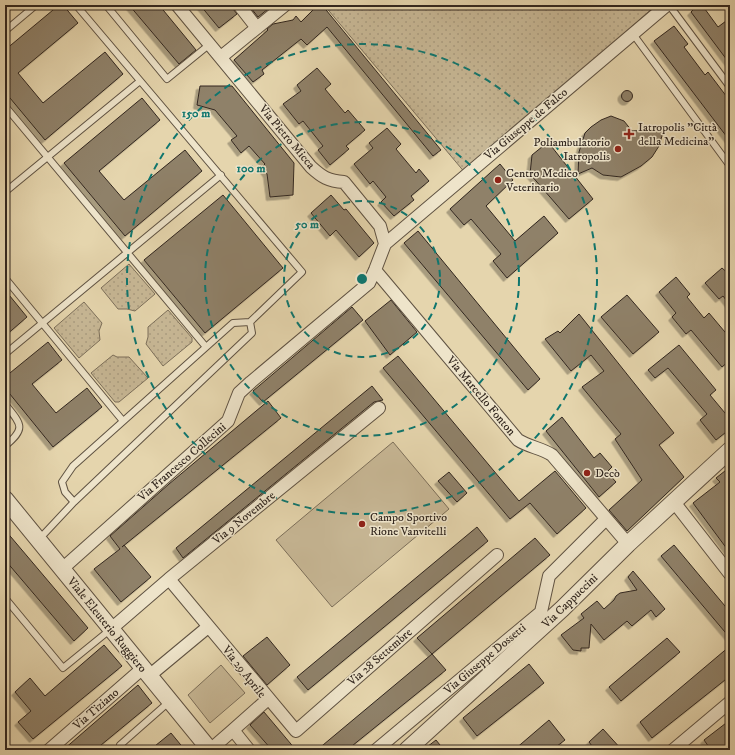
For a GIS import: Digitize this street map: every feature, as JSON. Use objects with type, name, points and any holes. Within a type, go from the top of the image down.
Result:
[{"type":"street","points":[[177,5],[221,57],[285,5]]},
{"type":"street","points":[[239,5],[258,28]]},
{"type":"street","name":"Via Giuseppe de Falco","points":[[385,244],[668,5]]},
{"type":"street","name":"Via Pietro Micca","points":[[221,57],[311,167],[322,177],[333,182],[344,182],[380,226],[385,244]]},
{"type":"street","name":"Via Francesco Collecini","points":[[62,569],[99,534],[228,421],[240,393],[251,382],[369,283],[385,244]]},
{"type":"street","name":"Via Marcello Fonton","points":[[375,270],[518,440],[526,446],[544,450],[552,455],[628,544]]},
{"type":"street","name":"Via 9 Novembre","points":[[111,629],[169,579],[379,408]]},
{"type":"street","name":"Via Cappuccini","points":[[408,750],[562,609],[628,544],[730,450]]},
{"type":"street","name":"Viale Eleuterio Ruggiero","points":[[5,499],[210,750]]},
{"type":"street","points":[[674,502],[730,574]]},
{"type":"street","name":"Via Giuseppe Dossetti","points":[[376,750],[541,612],[549,576],[606,519]]},
{"type":"street","name":"Via 28 Settembre","points":[[268,699],[296,731],[497,555]]},
{"type":"street","name":"Via 29 Aprile","points":[[169,579],[268,699],[233,730]]},
{"type":"street","points":[[146,672],[208,627]]},
{"type":"street","name":"Via Tiziano","points":[[49,750],[146,672]]},
{"type":"street","points":[[673,750],[730,702]]},
{"type":"street","points":[[210,750],[233,730],[249,750]]},
{"type":"lane","points":[[5,30],[36,5]]},
{"type":"lane","points":[[74,502],[65,492],[62,482],[73,466],[233,324],[250,322],[302,272],[76,5]]},
{"type":"lane","points":[[106,5],[167,80],[210,44]]},
{"type":"lane","points":[[668,5],[730,88]]},
{"type":"lane","points":[[633,34],[730,166]]},
{"type":"lane","points":[[5,192],[140,81]]},
{"type":"lane","points":[[5,106],[206,347]]},
{"type":"lane","points":[[5,354],[221,175]]},
{"type":"lane","points":[[5,278],[123,422]]},
{"type":"lane","points":[[44,534],[74,502],[252,333],[250,322]]},
{"type":"lane","points":[[5,404],[7,410],[5,421]]},
{"type":"lane","points":[[5,404],[18,420],[19,425],[18,434],[5,446]]},
{"type":"lane","points":[[5,598],[63,668],[111,629]]},
{"type":"lane","points":[[124,750],[120,745],[170,701]]},
{"type":"shaded area","points":[[324,5],[656,5],[466,174]]},
{"type":"shaded area","points":[[129,264],[155,294],[135,311],[118,309],[101,288]]},
{"type":"shaded area","points":[[84,302],[102,323],[99,331],[100,340],[79,358],[54,328]]},
{"type":"shaded area","points":[[168,310],[192,338],[192,342],[163,366],[146,344],[148,327]]},
{"type":"shaded area","points":[[113,355],[117,357],[129,357],[148,378],[119,402],[115,402],[91,373]]},
{"type":"shaded area","name":"Campo Sportivo Rione Vanvitelli","points":[[393,442],[449,509],[332,607],[276,540]]},
{"type":"shaded area","points":[[221,665],[245,693],[210,723],[188,695]]},
{"type":"building","points":[[59,5],[63,5],[78,23],[18,73],[43,103],[105,52],[123,74],[45,140],[5,92],[5,50]]},
{"type":"building","points":[[129,5],[159,5],[196,50],[179,64]]},
{"type":"building","points":[[200,5],[230,5],[237,14],[219,28]]},
{"type":"building","points":[[254,5],[273,5],[258,17],[251,8]]},
{"type":"building","points":[[318,5],[322,5],[441,150],[433,156],[327,27],[307,45],[301,39],[262,70],[264,74],[253,82],[234,60],[273,24],[293,20],[296,16],[301,22]]},
{"type":"building","points":[[698,5],[702,5],[718,27],[730,18],[730,64],[691,12]]},
{"type":"building","points":[[674,26],[688,44],[684,47],[705,75],[708,72],[730,101],[730,141],[654,41]]},
{"type":"building","points":[[317,68],[331,84],[325,89],[345,113],[348,110],[365,130],[346,146],[349,149],[330,165],[318,150],[323,146],[303,121],[299,124],[283,104],[301,91],[297,85]]},
{"type":"building","points":[[200,86],[232,86],[294,163],[293,195],[270,197],[267,174],[262,167],[265,164],[249,146],[241,153],[231,140],[237,136],[215,110],[197,105]]},
{"type":"building","points":[[627,90],[631,92],[633,96],[631,100],[627,102],[623,100],[621,96],[623,92]]},
{"type":"building","points":[[142,98],[160,120],[99,171],[124,200],[185,150],[202,171],[125,236],[64,163]]},
{"type":"building","name":"Poliambulatorio Iatropolis","points":[[611,116],[624,121],[632,131],[664,129],[659,146],[652,157],[641,166],[621,177],[603,175],[592,168],[578,174],[579,152],[585,133],[601,120]]},
{"type":"building","points":[[387,128],[401,144],[396,149],[416,173],[419,169],[429,181],[411,196],[414,200],[394,216],[381,202],[386,197],[373,181],[370,184],[354,164],[373,148],[369,143]]},
{"type":"building","points":[[548,142],[593,199],[569,219],[530,174],[532,155]]},
{"type":"building","points":[[500,164],[513,180],[486,206],[515,241],[544,216],[558,233],[507,278],[493,261],[501,254],[471,219],[464,225],[450,209]]},
{"type":"building","points":[[223,195],[283,268],[205,333],[144,260]]},
{"type":"building","points":[[331,195],[344,210],[346,209],[374,243],[359,257],[336,230],[330,236],[311,213]]},
{"type":"building","points":[[418,231],[540,379],[528,390],[404,243]]},
{"type":"building","points":[[722,268],[730,275],[730,305],[723,296],[719,299],[705,283]]},
{"type":"building","points":[[676,277],[690,294],[687,297],[704,318],[709,313],[730,338],[730,360],[722,367],[691,330],[686,334],[672,317],[676,313],[659,292]]},
{"type":"building","points":[[5,290],[27,317],[5,336]]},
{"type":"building","points":[[627,295],[659,332],[633,354],[601,317]]},
{"type":"building","points":[[391,300],[417,332],[390,355],[365,321]]},
{"type":"building","points":[[352,307],[363,320],[263,402],[253,391]]},
{"type":"building","points":[[579,314],[674,433],[659,445],[684,477],[627,531],[609,510],[642,480],[615,439],[621,434],[582,387],[604,371],[591,355],[571,371],[545,339],[558,331],[560,333]]},
{"type":"building","points":[[48,342],[62,360],[32,384],[56,413],[87,388],[102,407],[53,447],[5,388],[5,377]]},
{"type":"building","points":[[679,345],[716,390],[710,395],[730,419],[730,429],[716,440],[700,420],[707,414],[668,368],[655,378],[648,370]]},
{"type":"building","points":[[398,356],[519,501],[555,471],[586,508],[557,534],[530,503],[510,519],[383,368]]},
{"type":"building","points":[[372,386],[383,400],[374,402],[183,558],[176,548]]},
{"type":"building","points":[[268,401],[281,418],[124,545],[151,577],[121,602],[94,569],[120,549],[110,536],[169,484]]},
{"type":"building","points":[[562,417],[594,458],[600,453],[612,467],[607,472],[616,482],[599,497],[546,431]]},
{"type":"building","points":[[730,467],[730,553],[693,503],[720,482],[716,478]]},
{"type":"building","points":[[449,472],[467,493],[457,502],[438,481]]},
{"type":"building","points":[[477,527],[488,541],[308,690],[297,677]]},
{"type":"building","points":[[5,530],[88,628],[74,641],[5,560]]},
{"type":"building","points":[[535,538],[550,555],[432,654],[417,638]]},
{"type":"building","points":[[674,545],[730,612],[730,638],[661,556]]},
{"type":"building","points":[[633,571],[665,609],[656,617],[651,610],[632,626],[627,621],[604,640],[591,624],[589,648],[581,648],[581,651],[573,650],[561,635],[584,618],[581,614],[597,601],[604,609],[620,593],[637,590],[628,577]]},
{"type":"building","points":[[267,637],[290,665],[267,685],[243,656]]},
{"type":"building","points":[[667,638],[680,652],[621,701],[609,687]]},
{"type":"building","points":[[104,645],[122,666],[33,739],[18,722],[31,711],[15,692],[30,678],[45,696]]},
{"type":"building","points":[[730,646],[730,676],[652,738],[640,722]]},
{"type":"building","points":[[432,654],[446,670],[347,750],[317,750]]},
{"type":"building","points":[[529,664],[544,683],[477,736],[463,718]]},
{"type":"building","points":[[138,685],[152,703],[95,750],[63,750]]},
{"type":"building","points":[[264,712],[296,750],[272,750],[250,725]]},
{"type":"building","points":[[549,720],[565,740],[552,750],[514,750]]},
{"type":"building","points":[[730,720],[730,744],[720,750],[711,750],[704,740]]},
{"type":"building","points":[[603,729],[622,750],[595,750],[589,742]]},
{"type":"building","points":[[171,733],[185,750],[150,750]]},
{"type":"building","points":[[436,740],[444,750],[423,750]]},
{"type":"place","name":"Iatropolis \"Città della Medicina\"","points":[[629,134]]},
{"type":"place","name":"Poliambulatorio Iatropolis","points":[[618,149]]},
{"type":"place","name":"Centro Medico Veterinario","points":[[498,180]]},
{"type":"place","name":"Decò","points":[[587,473]]},
{"type":"place","name":"Campo Sportivo Rione Vanvitelli","points":[[362,524]]}]
